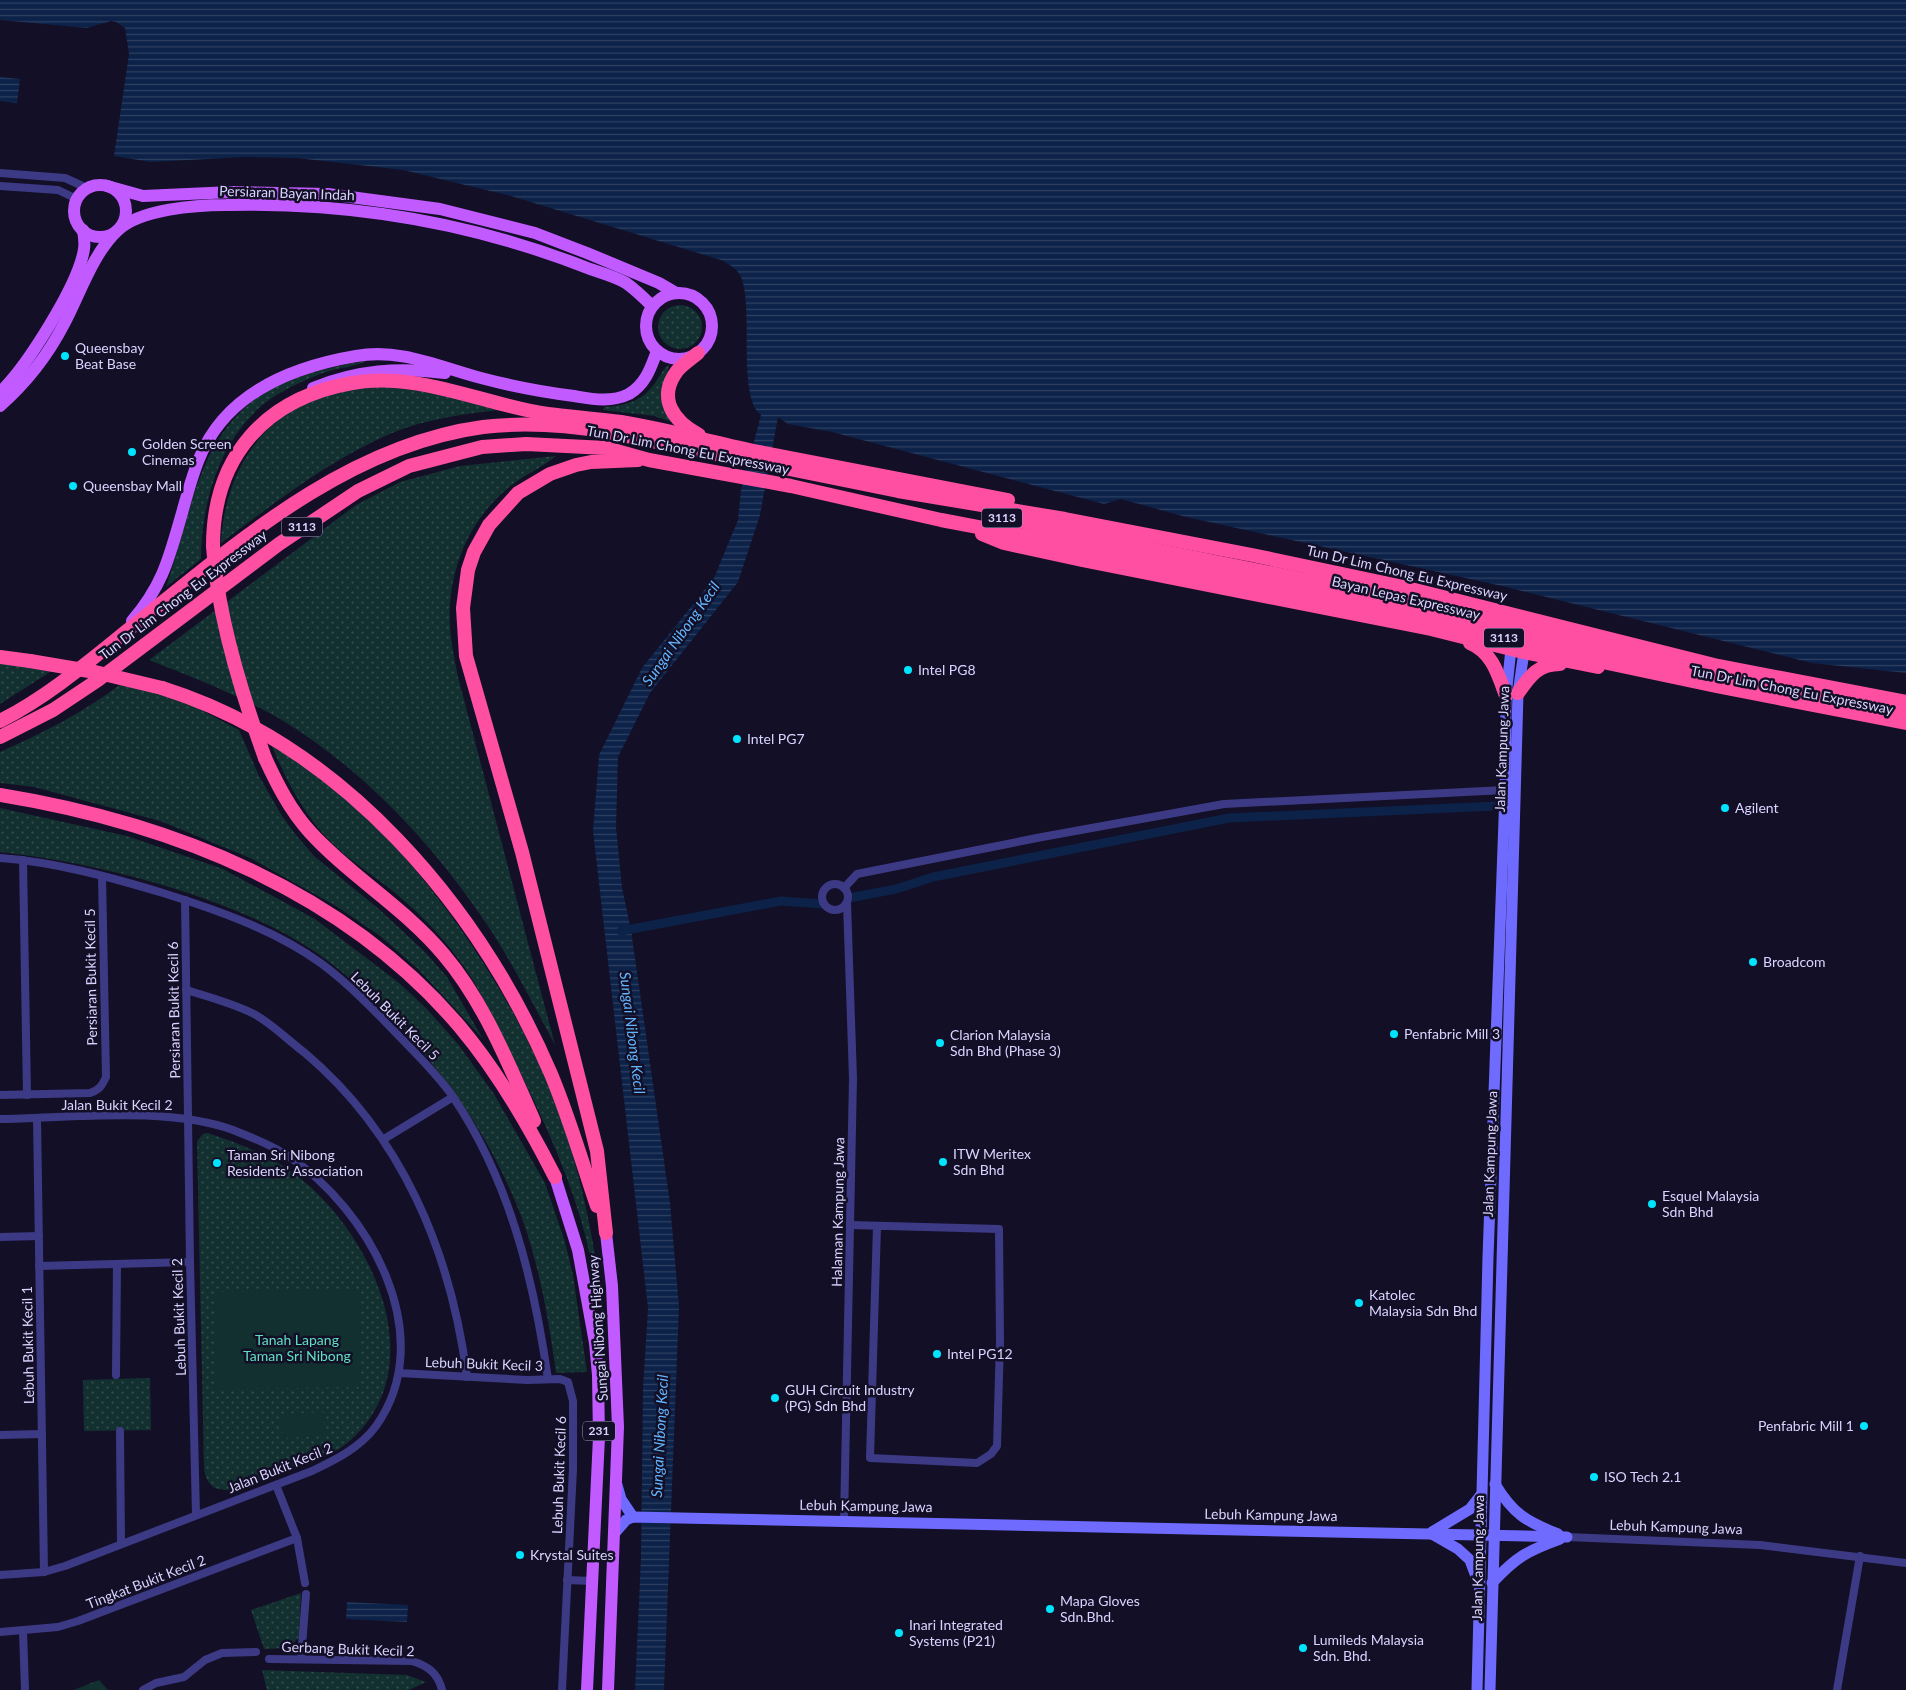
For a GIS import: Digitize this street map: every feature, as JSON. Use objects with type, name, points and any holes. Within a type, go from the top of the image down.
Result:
[{"type":"highway","points":[[698,353],[677,372],[672,381],[669,400],[676,419],[685,427],[736,452]]},
{"type":"highway","points":[[555,1177],[517,1083],[487,1023],[444,954],[415,924],[309,831],[282,792],[255,732],[215,578],[213,546],[217,504],[226,478],[249,438],[277,411],[300,398],[353,382],[398,382],[460,392],[548,414],[623,422],[714,442]]},
{"type":"highway","name":"Tun Dr Lim Chong Eu Expressway","points":[[0,721],[62,683],[230,550],[287,509],[333,480],[386,453],[438,437],[482,427],[508,425],[570,426],[736,452],[793,463],[1104,546]]},
{"type":"highway","name":"Tun Dr Lim Chong Eu Expressway","points":[[0,736],[53,710],[80,692],[302,527],[358,491],[396,471],[453,452],[482,447],[526,444],[606,448],[649,460],[791,486],[941,520],[1104,546]]},
{"type":"highway","points":[[606,1233],[597,1151],[522,852],[467,663],[463,608],[468,570],[480,539],[500,511],[518,493],[550,474],[576,465],[591,462],[649,460]]},
{"type":"highway","points":[[793,463],[1044,508],[1065,519]]},
{"type":"highway","name":"Tun Dr Lim Chong Eu Expressway","points":[[898,491],[1065,519],[1304,566],[1628,642],[1718,666],[1906,702]]},
{"type":"highway","name":"Tun Dr Lim Chong Eu Expressway","points":[[941,520],[1004,543],[1082,560],[1431,628],[1517,651],[1906,729]]},
{"type":"highway","name":"Bayan Lepas Expressway","points":[[1104,546],[1378,595],[1745,682],[1906,712]]},
{"type":"highway","name":"Bayan Lepas Expressway","points":[[1104,546],[1332,596],[1598,661],[1906,723]]},
{"type":"highway","points":[[1431,628],[1476,646],[1487,654],[1512,694],[1531,674],[1543,666],[1557,663],[1590,666]]},
{"type":"highway","points":[[1517,651],[1522,635],[1550,630],[1612,642],[1628,642]]},
{"type":"highway","points":[[0,657],[95,672],[186,695],[239,720],[310,762],[348,792],[424,870],[472,932],[499,974],[531,1032],[568,1117],[606,1233]]},
{"type":"highway","points":[[0,795],[111,818],[170,836],[254,871],[312,903],[345,924],[398,965],[460,1027],[511,1097],[555,1177]]},
{"type":"main road","points":[[0,392],[18,371],[57,313],[82,259],[84,249],[83,230],[75,216],[77,200],[88,188],[107,186],[120,194],[126,208],[123,223],[119,229],[112,234],[97,237],[83,230]]},
{"type":"main road","name":"Persiaran Bayan Indah","points":[[107,186],[144,196],[232,192],[328,194],[440,210],[535,233],[587,252],[659,283],[676,293]]},
{"type":"main road","name":"Persiaran Bayan Indah","points":[[0,406],[25,381],[49,349],[92,267],[119,229],[144,217],[190,206],[278,204],[357,210],[436,223],[500,239],[574,262],[625,282],[652,306]]},
{"type":"main road","points":[[676,293],[693,296],[700,300],[710,314],[712,332],[705,347],[688,358],[677,359],[666,357],[657,351],[647,334],[648,315],[652,306],[667,295],[676,293]]},
{"type":"main road","points":[[277,411],[312,388],[330,381],[368,371],[412,369],[480,378],[595,400],[618,398],[630,393],[648,376],[657,351]]},
{"type":"main road","points":[[118,638],[149,601],[165,573],[191,481],[199,458],[209,439],[234,408],[248,395],[300,370],[345,358],[371,354],[390,354],[422,360],[480,378]]},
{"type":"main road","name":"Sungai Nibong Highway","points":[[555,1177],[578,1250],[596,1351],[599,1437],[587,1690]]},
{"type":"main road","name":"Sungai Nibong Highway","points":[[606,1233],[612,1286],[617,1390],[616,1483],[608,1690]]},
{"type":"street","points":[[0,173],[65,178],[88,188]]},
{"type":"street","points":[[0,186],[58,190],[77,200]]},
{"type":"street","points":[[1527,634],[1530,619]]},
{"type":"street","name":"Jalan Kampung Jawa","points":[[1477,1690],[1481,1495],[1505,790],[1517,651]]},
{"type":"street","name":"Jalan Kampung Jawa","points":[[1490,1690],[1512,694]]},
{"type":"street","points":[[844,888],[857,874],[1042,837],[1224,804],[1505,790]]},
{"type":"street","name":"Lebuh Bukit Kecil 5","points":[[0,858],[23,860],[102,876],[185,900],[270,934],[320,963],[368,1004],[427,1065],[453,1096],[494,1174],[518,1237],[532,1285],[548,1379]]},
{"type":"street","points":[[0,1095],[27,1094],[23,860]]},
{"type":"street","name":"Persiaran Bukit Kecil 5","points":[[27,1094],[90,1093],[97,1091],[106,1077],[102,876]]},
{"type":"street","points":[[836,884],[844,888],[847,892],[847,902],[843,907],[835,910],[825,906],[822,900],[823,892],[828,886],[836,884]]},
{"type":"street","name":"Persiaran Bukit Kecil 6","points":[[185,900],[188,1118]]},
{"type":"street","name":"Halaman Kampung Jawa","points":[[844,1521],[853,1078],[847,902]]},
{"type":"street","points":[[186,990],[236,1006],[274,1028],[330,1077],[368,1118],[384,1140],[410,1184],[439,1253],[456,1311],[467,1377]]},
{"type":"street","points":[[384,1140],[453,1096]]},
{"type":"street","name":"Jalan Bukit Kecil 2","points":[[0,1119],[148,1116],[188,1118],[232,1130],[287,1155],[323,1184],[358,1224],[390,1284],[398,1313],[402,1342],[399,1373],[376,1426],[365,1438],[339,1458],[276,1485],[84,1560],[44,1572],[0,1575]]},
{"type":"street","name":"Lebuh Bukit Kecil 1","points":[[37,1118],[44,1572]]},
{"type":"street","name":"Lebuh Bukit Kecil 2","points":[[188,1118],[196,1515]]},
{"type":"street","points":[[850,1225],[999,1229],[1000,1341],[997,1446],[991,1454],[976,1464],[870,1458],[877,1226]]},
{"type":"street","points":[[0,1237],[39,1236]]},
{"type":"street","points":[[39,1266],[190,1262]]},
{"type":"street","points":[[116,1264],[116,1375]]},
{"type":"street","name":"Lebuh Bukit Kecil 3","points":[[399,1373],[560,1379],[568,1382]]},
{"type":"street","name":"Lebuh Bukit Kecil 6","points":[[562,1690],[574,1433],[573,1401],[568,1382]]},
{"type":"street","points":[[120,1432],[121,1544]]},
{"type":"street","points":[[0,1435],[42,1434]]},
{"type":"street","points":[[614,1534],[620,1526],[636,1517],[621,1500],[616,1483]]},
{"type":"street","points":[[1495,1484],[1516,1513],[1530,1523],[1567,1537]]},
{"type":"street","points":[[276,1485],[297,1538],[305,1583]]},
{"type":"street","points":[[1479,1585],[1470,1560],[1458,1549],[1431,1533],[1470,1510],[1481,1495]]},
{"type":"street","name":"Lebuh Kampung Jawa","points":[[636,1517],[1567,1537],[1760,1545],[1906,1563]]},
{"type":"street","points":[[1492,1583],[1513,1561],[1528,1551],[1567,1537]]},
{"type":"street","name":"Tingkat Bukit Kecil 2","points":[[0,1632],[58,1627],[78,1621],[297,1538]]},
{"type":"street","points":[[1837,1690],[1860,1556]]},
{"type":"street","points":[[567,1580],[592,1581]]},
{"type":"street","points":[[301,1659],[306,1594]]},
{"type":"street","points":[[23,1631],[25,1690]]},
{"type":"street","points":[[142,1690],[156,1683],[184,1676],[205,1660],[222,1653],[256,1652]]},
{"type":"street","name":"Gerbang Bukit Kecil 2","points":[[269,1659],[412,1662],[423,1664],[433,1671],[438,1676],[442,1690]]},
{"type":"green space","points":[[680,305],[692,309],[698,315],[702,327],[698,339],[692,345],[680,349],[668,345],[662,339],[658,327],[662,315],[668,309]]},
{"type":"green space","points":[[367,361],[323,373],[286,389],[257,410],[242,427],[218,468],[205,513],[201,559],[166,587],[198,482],[211,452],[229,425],[252,402],[282,383],[322,370]]},
{"type":"green space","points":[[669,365],[662,395],[665,407],[675,423],[654,416],[603,410],[604,407],[620,405],[641,397],[652,387],[664,369]]},
{"type":"green space","points":[[361,387],[394,387],[432,392],[500,410],[459,415],[418,424],[392,433],[346,456],[325,469],[221,543],[225,514],[232,487],[243,462],[258,440],[277,421],[300,406],[326,395]]},
{"type":"green space","points":[[556,456],[508,488],[481,517],[471,533],[456,569],[450,607],[453,652],[458,677],[555,1045],[505,953],[465,893],[419,836],[367,784],[340,761],[280,719],[199,680],[149,660],[356,505],[400,482],[460,466]]},
{"type":"green space","points":[[0,663],[58,667],[0,704]]},
{"type":"green space","points":[[121,684],[180,699],[239,730],[259,776],[282,816],[296,835],[314,856],[379,909],[426,953],[447,977],[483,1039],[418,969],[380,936],[336,906],[250,858],[160,821],[34,787],[0,783],[0,752],[63,721]]},
{"type":"green space","points":[[269,739],[330,784],[365,815],[399,851],[464,933],[518,1022],[540,1066],[558,1110],[575,1162],[588,1215],[605,1323],[585,1233],[566,1175],[538,1110],[479,991],[443,939],[425,920],[395,893],[342,852],[319,829],[294,792]]},
{"type":"green space","points":[[0,808],[127,836],[223,869],[315,919],[398,982],[426,1008],[458,1044],[494,1094],[545,1183],[565,1242],[573,1275],[587,1372],[556,1373],[547,1315],[529,1239],[511,1192],[498,1165],[468,1113],[433,1065],[374,1001],[347,976],[317,953],[284,933],[247,915],[164,886],[121,874],[79,864],[0,852]]},
{"type":"green space","name":"Tanah Lapang Taman Sri Nibong","points":[[208,1133],[244,1146],[279,1163],[300,1178],[326,1202],[349,1231],[368,1264],[382,1299],[390,1335],[389,1371],[378,1404],[356,1435],[335,1451],[311,1463],[226,1490],[212,1486],[207,1479],[204,1469],[197,1141],[203,1134]]},
{"type":"green space","points":[[360,1290],[361,1387],[216,1389],[215,1292]]},
{"type":"green space","points":[[150,1378],[151,1430],[84,1431],[83,1380]]},
{"type":"green space","points":[[323,1412],[324,1436],[282,1438],[281,1414]]},
{"type":"green space","points":[[301,1593],[299,1637],[289,1648],[264,1649],[251,1610]]},
{"type":"green space","points":[[262,1670],[407,1675],[426,1682],[409,1690],[267,1690]]},
{"type":"green space","points":[[99,1680],[108,1690],[74,1690]]},
{"type":"water","name":"Sungai Nibong Kecil","points":[[0,0],[1906,0],[1906,673],[1812,663],[1502,586],[1186,517],[1121,499],[1104,504],[832,432],[788,424],[778,417],[760,515],[738,582],[650,693],[618,757],[616,827],[622,888],[631,930],[670,1203],[679,1307],[664,1690],[635,1690],[641,1557],[643,1388],[648,1308],[593,831],[599,755],[642,668],[714,578],[738,520],[741,490],[761,415],[754,405],[750,390],[745,291],[741,277],[735,269],[721,260],[511,196],[403,170],[297,158],[245,157],[151,162],[114,156],[129,54],[125,28],[111,21],[87,28],[0,20]]},
{"type":"water","points":[[0,77],[20,79],[17,103],[0,101]]},
{"type":"water","points":[[347,1602],[408,1605],[407,1622],[346,1619]]},
{"type":"waterway","points":[[849,898],[896,889],[933,877],[1229,818],[1496,806]]},
{"type":"waterway","points":[[621,931],[781,901],[823,904]]},
{"type":"place","name":"Queensbay Beat Base","points":[[65,356]]},
{"type":"place","name":"Golden Screen Cinemas","points":[[132,452]]},
{"type":"place","name":"Queensbay Mall","points":[[73,486]]},
{"type":"place","name":"Intel PG8","points":[[908,670]]},
{"type":"place","name":"Intel PG7","points":[[737,739]]},
{"type":"place","name":"Agilent","points":[[1725,808]]},
{"type":"place","name":"Broadcom","points":[[1753,962]]},
{"type":"place","name":"Penfabric Mill 3","points":[[1394,1034]]},
{"type":"place","name":"Clarion Malaysia Sdn Bhd (Phase 3)","points":[[940,1043]]},
{"type":"place","name":"ITW Meritex Sdn Bhd","points":[[943,1162]]},
{"type":"place","name":"Taman Sri Nibong Residents' Association","points":[[217,1163]]},
{"type":"place","name":"Esquel Malaysia Sdn Bhd","points":[[1652,1204]]},
{"type":"place","name":"Katolec Malaysia Sdn Bhd","points":[[1359,1303]]},
{"type":"place","name":"Intel PG12","points":[[937,1354]]},
{"type":"place","name":"GUH Circuit Industry (PG) Sdn Bhd","points":[[775,1398]]},
{"type":"place","name":"Penfabric Mill 1","points":[[1864,1426]]},
{"type":"place","name":"ISO Tech 2.1","points":[[1594,1477]]},
{"type":"place","name":"Krystal Suites","points":[[520,1555]]},
{"type":"place","name":"Mapa Gloves Sdn.Bhd.","points":[[1050,1609]]},
{"type":"place","name":"Inari Integrated Systems (P21)","points":[[899,1633]]},
{"type":"place","name":"Lumileds Malaysia Sdn. Bhd.","points":[[1303,1648]]}]
